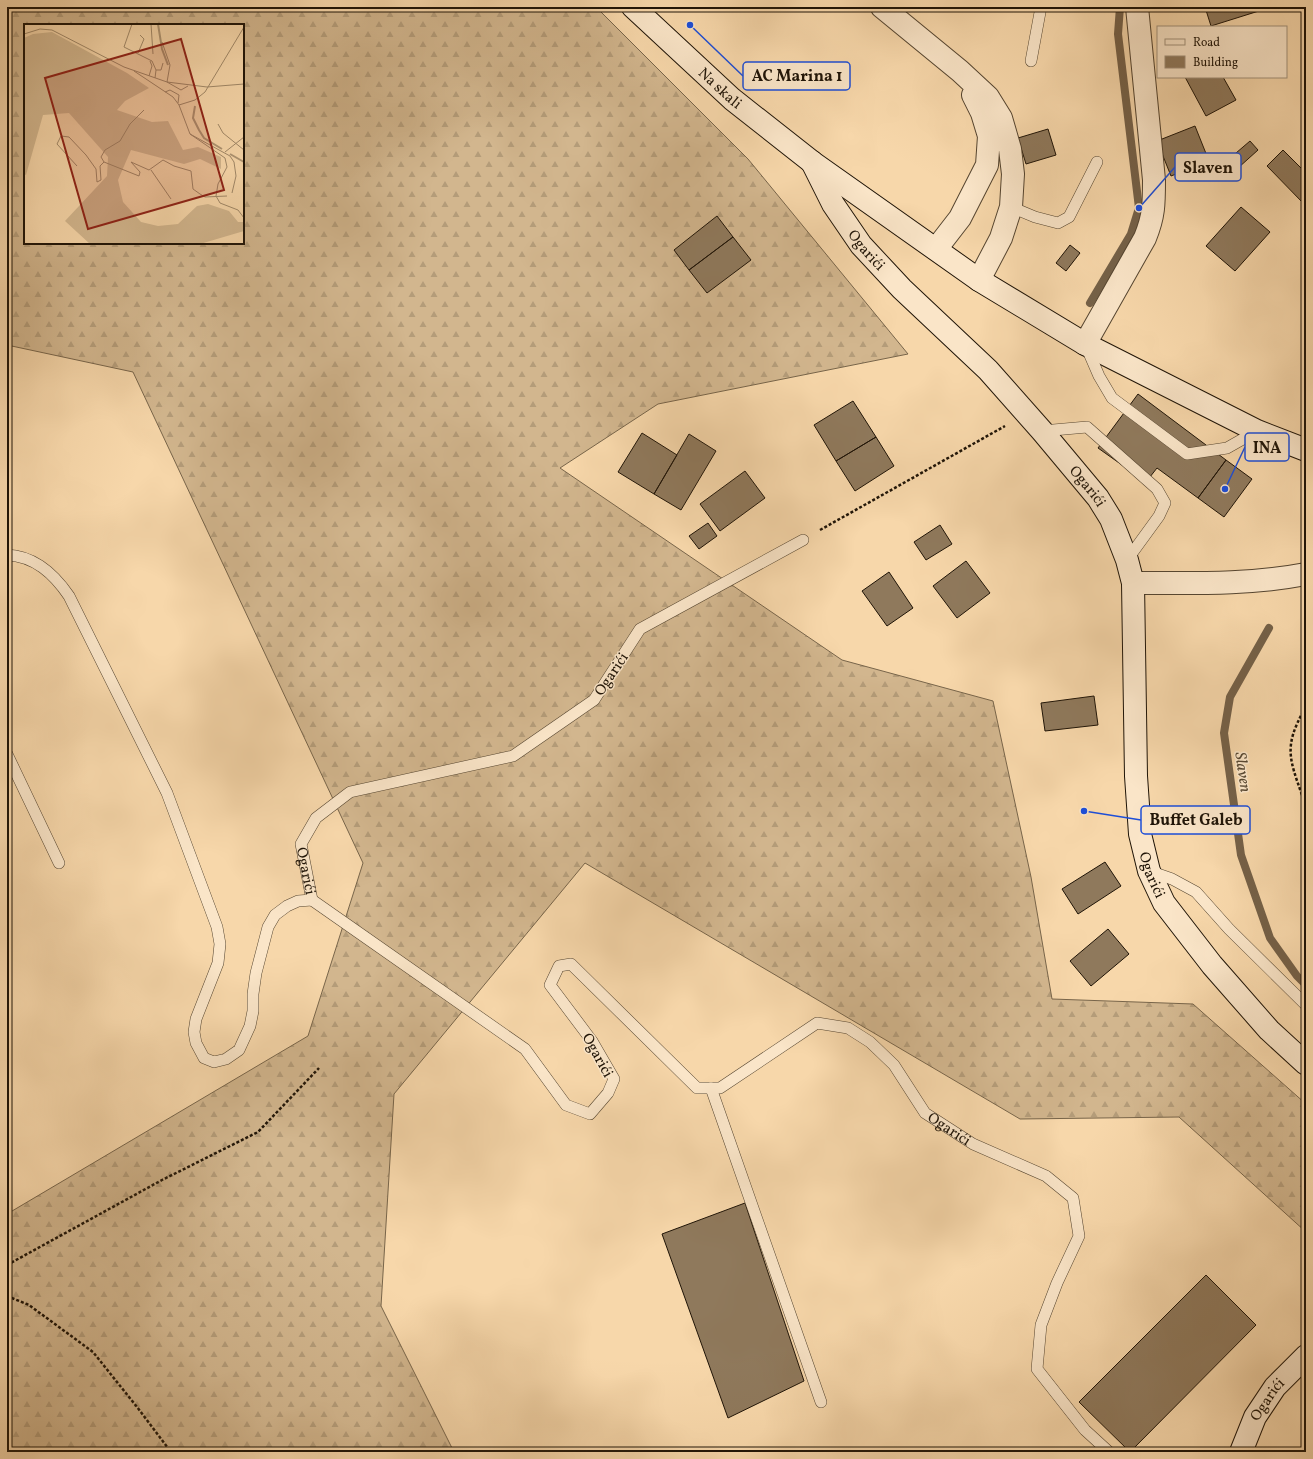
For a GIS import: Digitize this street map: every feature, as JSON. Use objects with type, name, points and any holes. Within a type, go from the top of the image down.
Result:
[{"type":"street","name":"Na skali","points":[[633,7],[732,99],[812,162]]},
{"type":"street","points":[[1085,344],[1145,238],[1151,222],[1154,205],[1154,180],[1137,7]]},
{"type":"street","points":[[892,10],[988,97],[1001,118],[1010,149],[1013,174],[1011,207],[1001,238],[979,280]]},
{"type":"street","points":[[936,249],[960,218],[987,165],[989,136],[982,113],[960,71]]},
{"type":"street","points":[[812,162],[979,280],[1085,344],[1257,431],[1306,450]]},
{"type":"street","name":"Ogarići","points":[[812,162],[833,204],[861,245],[902,289],[988,370],[1042,430],[1098,498],[1111,519],[1127,560],[1133,583],[1136,776],[1140,834],[1149,871],[1164,902],[1212,965],[1268,1030],[1306,1064]]},
{"type":"street","points":[[1133,583],[1216,583],[1306,574]]},
{"type":"street","name":"Ogarići","points":[[1241,1452],[1255,1417],[1275,1387],[1306,1356]]},
{"type":"lane","points":[[1031,61],[1041,7]]},
{"type":"lane","points":[[1011,207],[1035,217],[1058,223],[1069,217],[1097,162]]},
{"type":"lane","points":[[1085,344],[1099,376],[1112,398],[1187,454],[1227,448],[1257,431]]},
{"type":"lane","points":[[1042,430],[1087,427],[1157,489],[1165,503],[1159,516],[1127,560]]},
{"type":"lane","name":"Ogarići","points":[[803,540],[640,629],[594,700],[513,756],[350,792],[316,818],[301,844],[312,900],[524,1049],[566,1106],[590,1114],[608,1093],[614,1079],[592,1041],[550,985],[558,966],[572,964],[697,1088],[720,1088],[817,1023],[848,1028],[870,1042],[894,1066],[925,1113],[972,1144],[1046,1176],[1073,1198],[1079,1236],[1057,1284],[1041,1325],[1037,1369],[1085,1430],[1109,1452]]},
{"type":"lane","points":[[7,555],[19,556],[40,565],[55,577],[69,596],[167,793],[217,927],[220,944],[218,963],[196,1019],[194,1032],[196,1043],[204,1058],[214,1062],[226,1059],[239,1050],[251,1021],[256,973],[268,927],[275,915],[287,906],[298,901],[312,900]]},
{"type":"lane","points":[[7,754],[59,863]]},
{"type":"lane","points":[[1149,871],[1172,879],[1196,892],[1229,929],[1306,1005]]},
{"type":"lane","points":[[711,1088],[821,1402]]},
{"type":"path","points":[[803,540],[1027,414]]},
{"type":"path","points":[[1306,644],[1306,654]]},
{"type":"path","points":[[1302,795],[1292,766],[1290,743],[1295,726],[1304,710],[1306,710]]},
{"type":"path","points":[[7,1265],[162,1180],[258,1132],[319,1068]]},
{"type":"path","points":[[7,1296],[29,1305],[93,1352],[171,1452]]},
{"type":"path","points":[[7,1448],[12,1452]]},
{"type":"green space","points":[[7,7],[596,7],[748,159],[908,354],[658,404],[560,468],[842,660],[993,701],[1031,877],[1052,999],[1193,1004],[1306,1104],[1306,1232],[1179,1117],[1020,1119],[585,863],[394,1094],[381,1306],[454,1452],[7,1452],[7,1214],[308,1036],[363,863],[133,372],[7,345]]},
{"type":"building","points":[[1205,7],[1261,7],[1262,10],[1211,26]]},
{"type":"building","points":[[1186,78],[1224,78],[1236,100],[1206,116]]},
{"type":"building","points":[[1195,126],[1209,161],[1171,176],[1157,141]]},
{"type":"building","points":[[1048,129],[1056,155],[1026,164],[1018,138]]},
{"type":"building","points":[[1250,141],[1258,150],[1238,168],[1229,159]]},
{"type":"building","points":[[1283,150],[1306,173],[1306,200],[1303,203],[1267,166]]},
{"type":"building","points":[[1241,207],[1270,232],[1235,271],[1206,246]]},
{"type":"building","points":[[717,216],[733,237],[689,270],[674,250]]},
{"type":"building","points":[[733,237],[751,260],[707,293],[689,270]]},
{"type":"building","points":[[1070,245],[1080,253],[1066,271],[1056,263]]},
{"type":"building","points":[[1138,394],[1226,460],[1198,498],[1157,468],[1146,482],[1098,448]]},
{"type":"building","points":[[853,401],[876,437],[836,461],[814,425]]},
{"type":"building","points":[[642,433],[677,455],[654,494],[618,472]]},
{"type":"building","points":[[689,434],[716,451],[681,510],[654,494]]},
{"type":"building","points":[[876,437],[894,466],[855,491],[836,461]]},
{"type":"building","points":[[1226,460],[1252,479],[1224,517],[1198,498]]},
{"type":"building","points":[[745,471],[765,498],[720,531],[700,504]]},
{"type":"building","points":[[708,523],[717,536],[699,549],[689,536]]},
{"type":"building","points":[[940,525],[952,544],[926,560],[914,542]]},
{"type":"building","points":[[966,561],[990,593],[957,618],[933,586]]},
{"type":"building","points":[[889,572],[913,608],[887,626],[862,591]]},
{"type":"building","points":[[1094,696],[1098,725],[1045,731],[1041,703]]},
{"type":"building","points":[[1105,862],[1121,886],[1078,914],[1062,889]]},
{"type":"building","points":[[1108,929],[1129,954],[1091,986],[1070,961]]},
{"type":"building","points":[[745,1203],[804,1381],[728,1418],[662,1234]]},
{"type":"building","points":[[1206,1275],[1256,1325],[1130,1452],[1079,1402]]},
{"type":"waterway","name":"Slaven","points":[[1090,303],[1131,234],[1139,208],[1118,34],[1120,7]]},
{"type":"waterway","name":"Slaven","points":[[1269,628],[1230,697],[1224,733],[1241,855],[1270,938],[1297,976],[1306,985]]},
{"type":"place","name":"AC Marina 1","points":[[690,25]]},
{"type":"place","name":"Slaven","points":[[1139,208]]},
{"type":"place","name":"INA","points":[[1225,489]]},
{"type":"place","name":"Buffet Galeb","points":[[1084,811]]}]
